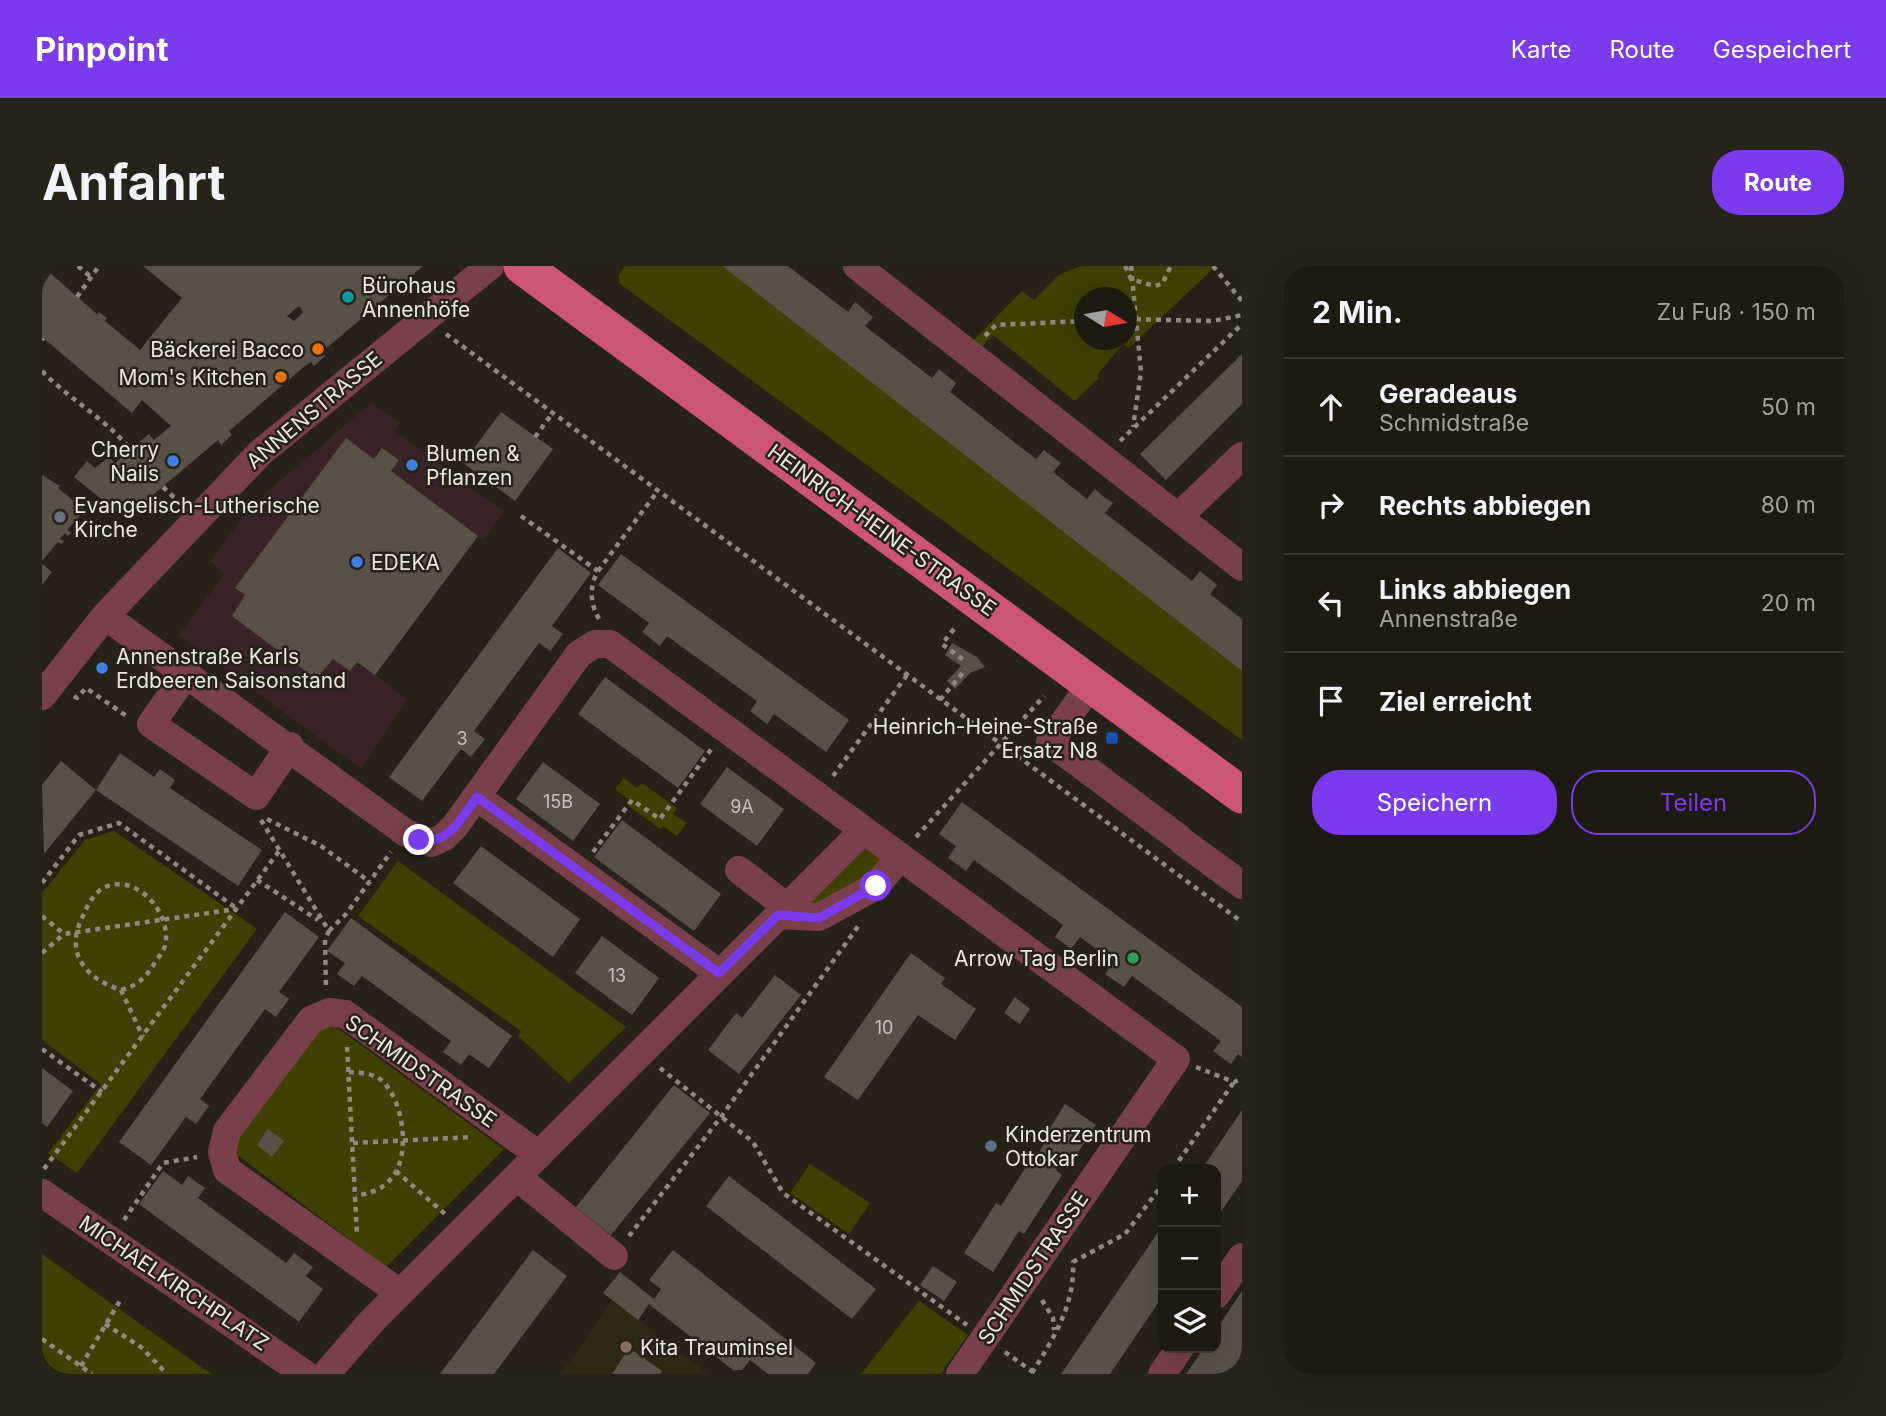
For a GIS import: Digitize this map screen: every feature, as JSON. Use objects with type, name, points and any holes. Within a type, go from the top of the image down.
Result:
[{"type":"main road","name":"HEINRICH-HEINE-STRASSE","points":[[522,266],[1242,795]]},
{"type":"street","name":"ANNENSTRASSE","points":[[48,688],[105,616],[260,453],[490,266]]},
{"type":"street","points":[[857,266],[1242,567]]},
{"type":"street","points":[[1178,517],[1242,456]]},
{"type":"street","points":[[105,616],[290,746],[406,832],[431,843],[444,837],[477,797],[579,654],[587,648],[604,643],[617,648],[817,799],[1176,1059]]},
{"type":"street","points":[[187,673],[151,724],[256,796],[290,746]]},
{"type":"street","points":[[1091,684],[1050,742],[1242,886]]},
{"type":"street","points":[[477,797],[719,973]]},
{"type":"street","points":[[326,1374],[400,1293],[862,832]]},
{"type":"street","points":[[739,870],[782,911],[819,918],[876,886],[900,857]]},
{"type":"street","name":"SCHMIDSTRASSE","points":[[222,1152],[227,1131],[311,1020],[337,1013],[539,1155]]},
{"type":"street","name":"SCHMIDSTRASSE","points":[[960,1374],[1176,1059]]},
{"type":"street","points":[[222,1152],[227,1170],[400,1293]]},
{"type":"street","points":[[517,1177],[614,1256]]},
{"type":"street","name":"MICHAELKIRCHPLATZ","points":[[42,1193],[305,1374]]},
{"type":"street","points":[[1219,1290],[1242,1257]]},
{"type":"street","points":[[1162,1374],[1177,1353]]},
{"type":"path","points":[[78,266],[91,277]]},
{"type":"path","points":[[77,297],[99,266]]},
{"type":"path","points":[[1125,266],[1132,279],[1154,286],[1162,284],[1171,266]]},
{"type":"path","points":[[1131,266],[1133,287]]},
{"type":"path","points":[[1213,266],[1242,301]]},
{"type":"path","points":[[1133,428],[1141,372],[1137,318],[1213,321],[1242,316]]},
{"type":"path","points":[[996,325],[1074,321]]},
{"type":"path","points":[[1101,458],[1242,324]]},
{"type":"path","points":[[454,325],[444,333],[1242,922]]},
{"type":"path","points":[[42,371],[63,394],[101,418],[131,450]]},
{"type":"path","points":[[536,437],[552,414]]},
{"type":"path","points":[[617,648],[591,606],[593,578],[657,492]]},
{"type":"path","points":[[521,516],[598,571]]},
{"type":"path","points":[[954,629],[942,644],[965,661]]},
{"type":"path","points":[[940,699],[966,670]]},
{"type":"path","points":[[817,799],[907,675]]},
{"type":"path","points":[[48,688],[77,698],[86,688],[138,723],[151,724]]},
{"type":"path","points":[[900,857],[948,798],[1044,696]]},
{"type":"path","points":[[579,871],[632,800],[660,819],[725,730]]},
{"type":"path","points":[[329,931],[258,815],[321,846],[370,881]]},
{"type":"path","points":[[42,883],[79,835],[119,823],[236,908]]},
{"type":"path","points":[[359,1265],[349,1072],[337,1013],[323,972],[325,939],[406,832]]},
{"type":"path","points":[[42,1172],[279,851]]},
{"type":"path","points":[[257,880],[322,922]]},
{"type":"path","points":[[121,990],[140,982],[161,954],[166,939],[159,908],[151,898],[117,885],[96,894],[74,933],[75,950],[97,980],[121,990],[143,1037]]},
{"type":"path","points":[[614,1256],[721,1117],[870,910],[876,886]]},
{"type":"path","points":[[42,953],[64,934],[236,908]]},
{"type":"path","points":[[42,916],[64,934]]},
{"type":"path","points":[[42,1049],[102,1092]]},
{"type":"path","points":[[642,1050],[665,1073],[753,1142],[783,1193],[1032,1373],[1069,1308],[1074,1280],[1073,1262],[1125,1234],[1158,1191]]},
{"type":"path","points":[[1176,1059],[1234,1082]]},
{"type":"path","points":[[349,1072],[364,1073],[380,1079],[393,1095],[402,1140],[400,1161],[391,1179],[374,1192],[355,1196]]},
{"type":"path","points":[[1177,1164],[1234,1082],[1242,1079]]},
{"type":"path","points":[[353,1143],[511,1135]]},
{"type":"path","points":[[110,1240],[163,1163],[222,1152]]},
{"type":"path","points":[[396,1171],[464,1231]]},
{"type":"path","points":[[1024,1282],[1037,1291],[1053,1318],[1055,1331]]},
{"type":"path","points":[[80,1366],[121,1299]]},
{"type":"path","points":[[105,1324],[141,1347],[167,1374]]},
{"type":"path","points":[[42,1339],[92,1374]]},
{"type":"shaded area","points":[[625,266],[722,266],[1242,671],[1242,740],[619,283],[619,275]]},
{"type":"shaded area","points":[[1080,266],[1216,266],[1137,340],[1137,287],[1074,287],[1074,350],[1118,350],[1097,375],[1099,378],[1075,401],[993,335],[980,349],[972,342],[1022,291],[1034,300],[1059,275]]},
{"type":"shaded area","points":[[371,403],[400,423],[395,431],[504,512],[483,540],[478,536],[375,675],[407,699],[361,769],[179,635],[224,574],[210,561],[254,503]]},
{"type":"shaded area","points":[[624,778],[637,788],[642,783],[677,808],[673,814],[687,823],[677,836],[663,826],[660,829],[626,804],[629,800],[615,789]]},
{"type":"shaded area","points":[[114,831],[257,929],[77,1173],[48,1153],[101,1084],[42,1040],[42,893],[85,840]]},
{"type":"shaded area","points":[[859,849],[867,849],[880,858],[882,868],[816,910],[807,898]]},
{"type":"shaded area","points":[[398,861],[626,1027],[569,1083],[518,1036],[521,1031],[358,916]]},
{"type":"shaded area","points":[[332,1024],[504,1149],[386,1267],[236,1154],[238,1139],[320,1028]]},
{"type":"shaded area","points":[[810,1164],[870,1203],[849,1234],[790,1193]]},
{"type":"shaded area","points":[[42,1254],[201,1367],[212,1374],[42,1374]]},
{"type":"shaded area","name":"Kita Trauminsel","points":[[612,1300],[708,1374],[561,1374]]},
{"type":"shaded area","points":[[919,1301],[968,1335],[941,1374],[861,1374]]},
{"type":"building","points":[[42,266],[97,314],[99,312],[107,318],[105,321],[140,350],[182,298],[143,266],[423,266],[322,352],[325,356],[314,366],[311,362],[305,366],[229,431],[232,435],[221,445],[218,440],[141,505],[133,498],[120,514],[74,477],[87,461],[95,468],[109,457],[115,463],[149,434],[154,440],[171,426],[142,400],[132,413],[42,337]],"holes":[[[299,306],[303,312],[294,321],[287,316]]]},
{"type":"building","points":[[722,266],[788,266],[848,312],[855,302],[873,317],[865,326],[932,378],[939,369],[956,383],[950,392],[1036,459],[1044,450],[1061,463],[1053,472],[1087,499],[1095,489],[1113,503],[1105,513],[1192,581],[1200,571],[1217,585],[1210,594],[1242,619],[1242,671]]},
{"type":"building","points":[[1242,354],[1242,404],[1166,480],[1140,454]]},
{"type":"building","points":[[501,412],[553,449],[515,501],[463,463]]},
{"type":"building","name":"EDEKA","points":[[346,438],[374,459],[382,448],[399,460],[391,471],[478,536],[375,675],[357,662],[350,671],[333,659],[316,679],[232,616],[245,595],[235,588]]},
{"type":"building","name":"Evangelisch-Lutherische Kirche","points":[[42,475],[60,486],[58,488],[85,510],[67,530],[71,533],[68,536],[65,533],[60,539],[64,541],[62,544],[58,542],[42,561]]},
{"type":"building","points":[[558,548],[591,573],[552,626],[563,634],[550,651],[539,643],[474,731],[485,739],[471,757],[461,749],[422,801],[389,777]]},
{"type":"building","points":[[621,554],[849,720],[826,752],[774,714],[767,724],[750,711],[757,701],[667,636],[660,646],[642,632],[649,623],[598,585]]},
{"type":"building","name":"Evangelisch-Lutherische Kirche","points":[[42,564],[52,572],[42,585]]},
{"type":"building","points":[[952,643],[977,657],[985,667],[970,673],[955,689],[947,681],[961,666],[945,655]]},
{"type":"building","points":[[605,677],[705,751],[678,788],[578,714]]},
{"type":"building","points":[[120,753],[154,777],[160,769],[175,780],[170,788],[262,850],[238,886],[96,790]]},
{"type":"building","points":[[61,761],[96,790],[44,854],[42,785]]},
{"type":"building","points":[[543,762],[600,804],[573,841],[516,799]]},
{"type":"building","points":[[727,767],[784,809],[757,846],[700,804]]},
{"type":"building","points":[[962,802],[1242,1007],[1242,1057],[1238,1054],[1231,1064],[1213,1051],[1221,1041],[1132,976],[1124,987],[1105,974],[1114,962],[1080,937],[1071,949],[1055,937],[1063,925],[974,860],[966,871],[948,858],[956,846],[939,834]]},
{"type":"building","points":[[622,820],[721,894],[694,931],[594,857]]},
{"type":"building","points":[[481,846],[580,919],[553,957],[453,883]]},
{"type":"building","points":[[285,912],[319,937],[279,992],[289,999],[276,1017],[265,1009],[200,1099],[209,1106],[196,1124],[186,1117],[151,1165],[119,1142]]},
{"type":"building","points":[[351,918],[512,1036],[489,1068],[469,1054],[461,1065],[443,1052],[451,1041],[362,976],[354,986],[337,974],[345,963],[327,951]]},
{"type":"building","points":[[602,936],[659,978],[632,1015],[575,973]]},
{"type":"building","points":[[911,953],[945,978],[941,984],[976,1009],[955,1040],[918,1015],[858,1100],[824,1077]]},
{"type":"building","points":[[775,975],[801,995],[739,1074],[708,1050],[736,1013],[742,1018]]},
{"type":"building","points":[[1015,997],[1030,1009],[1020,1024],[1004,1013]]},
{"type":"building","points":[[42,1068],[73,1091],[47,1127],[42,1123]]},
{"type":"building","points":[[674,1085],[710,1113],[611,1235],[576,1207]]},
{"type":"building","points":[[1065,1104],[1096,1125],[1071,1163],[1064,1158],[1056,1170],[1062,1175],[1024,1234],[1019,1231],[993,1272],[964,1253],[996,1203],[1001,1206],[1033,1156],[1036,1157],[1044,1144],[1041,1142]]},
{"type":"building","points":[[1242,1110],[1242,1181],[1221,1212],[1221,1164],[1205,1164]]},
{"type":"building","points":[[268,1129],[284,1141],[272,1157],[257,1145]]},
{"type":"building","points":[[163,1171],[182,1185],[188,1176],[205,1188],[198,1198],[286,1263],[294,1253],[313,1267],[306,1276],[323,1289],[299,1322],[139,1204]]},
{"type":"building","points":[[729,1176],[876,1289],[852,1319],[706,1206]]},
{"type":"building","points":[[1158,1232],[1158,1303],[1110,1374],[1061,1374]]},
{"type":"building","points":[[533,1250],[567,1276],[494,1374],[440,1374]]},
{"type":"building","points":[[673,1250],[816,1363],[808,1374],[768,1374],[750,1360],[742,1370],[733,1370],[649,1304],[638,1320],[603,1293],[620,1272],[654,1299],[661,1289],[649,1280]]},
{"type":"building","points":[[933,1266],[957,1282],[944,1301],[920,1285]]},
{"type":"building","points":[[1242,1291],[1242,1374],[1186,1374],[1201,1353],[1221,1353],[1221,1322]]},
{"type":"building","points":[[629,1348],[662,1371],[660,1374],[612,1374]]},
{"type":"place","name":"Bürohaus Annenhöfe","points":[[348,297]]},
{"type":"place","name":"Bäckerei Bacco","points":[[318,349]]},
{"type":"place","name":"Mom's Kitchen","points":[[281,377]]},
{"type":"place","name":"Cherry Nails","points":[[173,461]]},
{"type":"place","name":"Blumen & Pflanzen","points":[[412,465]]},
{"type":"place","name":"Evangelisch-Lutherische Kirche","points":[[60,517]]},
{"type":"place","name":"EDEKA","points":[[357,562]]},
{"type":"place","name":"Annenstraße Karls Erdbeeren Saisonstand","points":[[102,668]]},
{"type":"place","name":"Heinrich-Heine-Straße Ersatz N8","points":[[1112,738]]},
{"type":"place","name":"Arrow Tag Berlin","points":[[1133,958]]},
{"type":"place","name":"Kinderzentrum Ottokar","points":[[991,1146]]},
{"type":"place","name":"Kita Trauminsel","points":[[626,1347]]},
{"type":"route","points":[[419,840],[431,843],[444,837],[477,797],[719,973],[778,915],[819,918],[876,886]]}]
